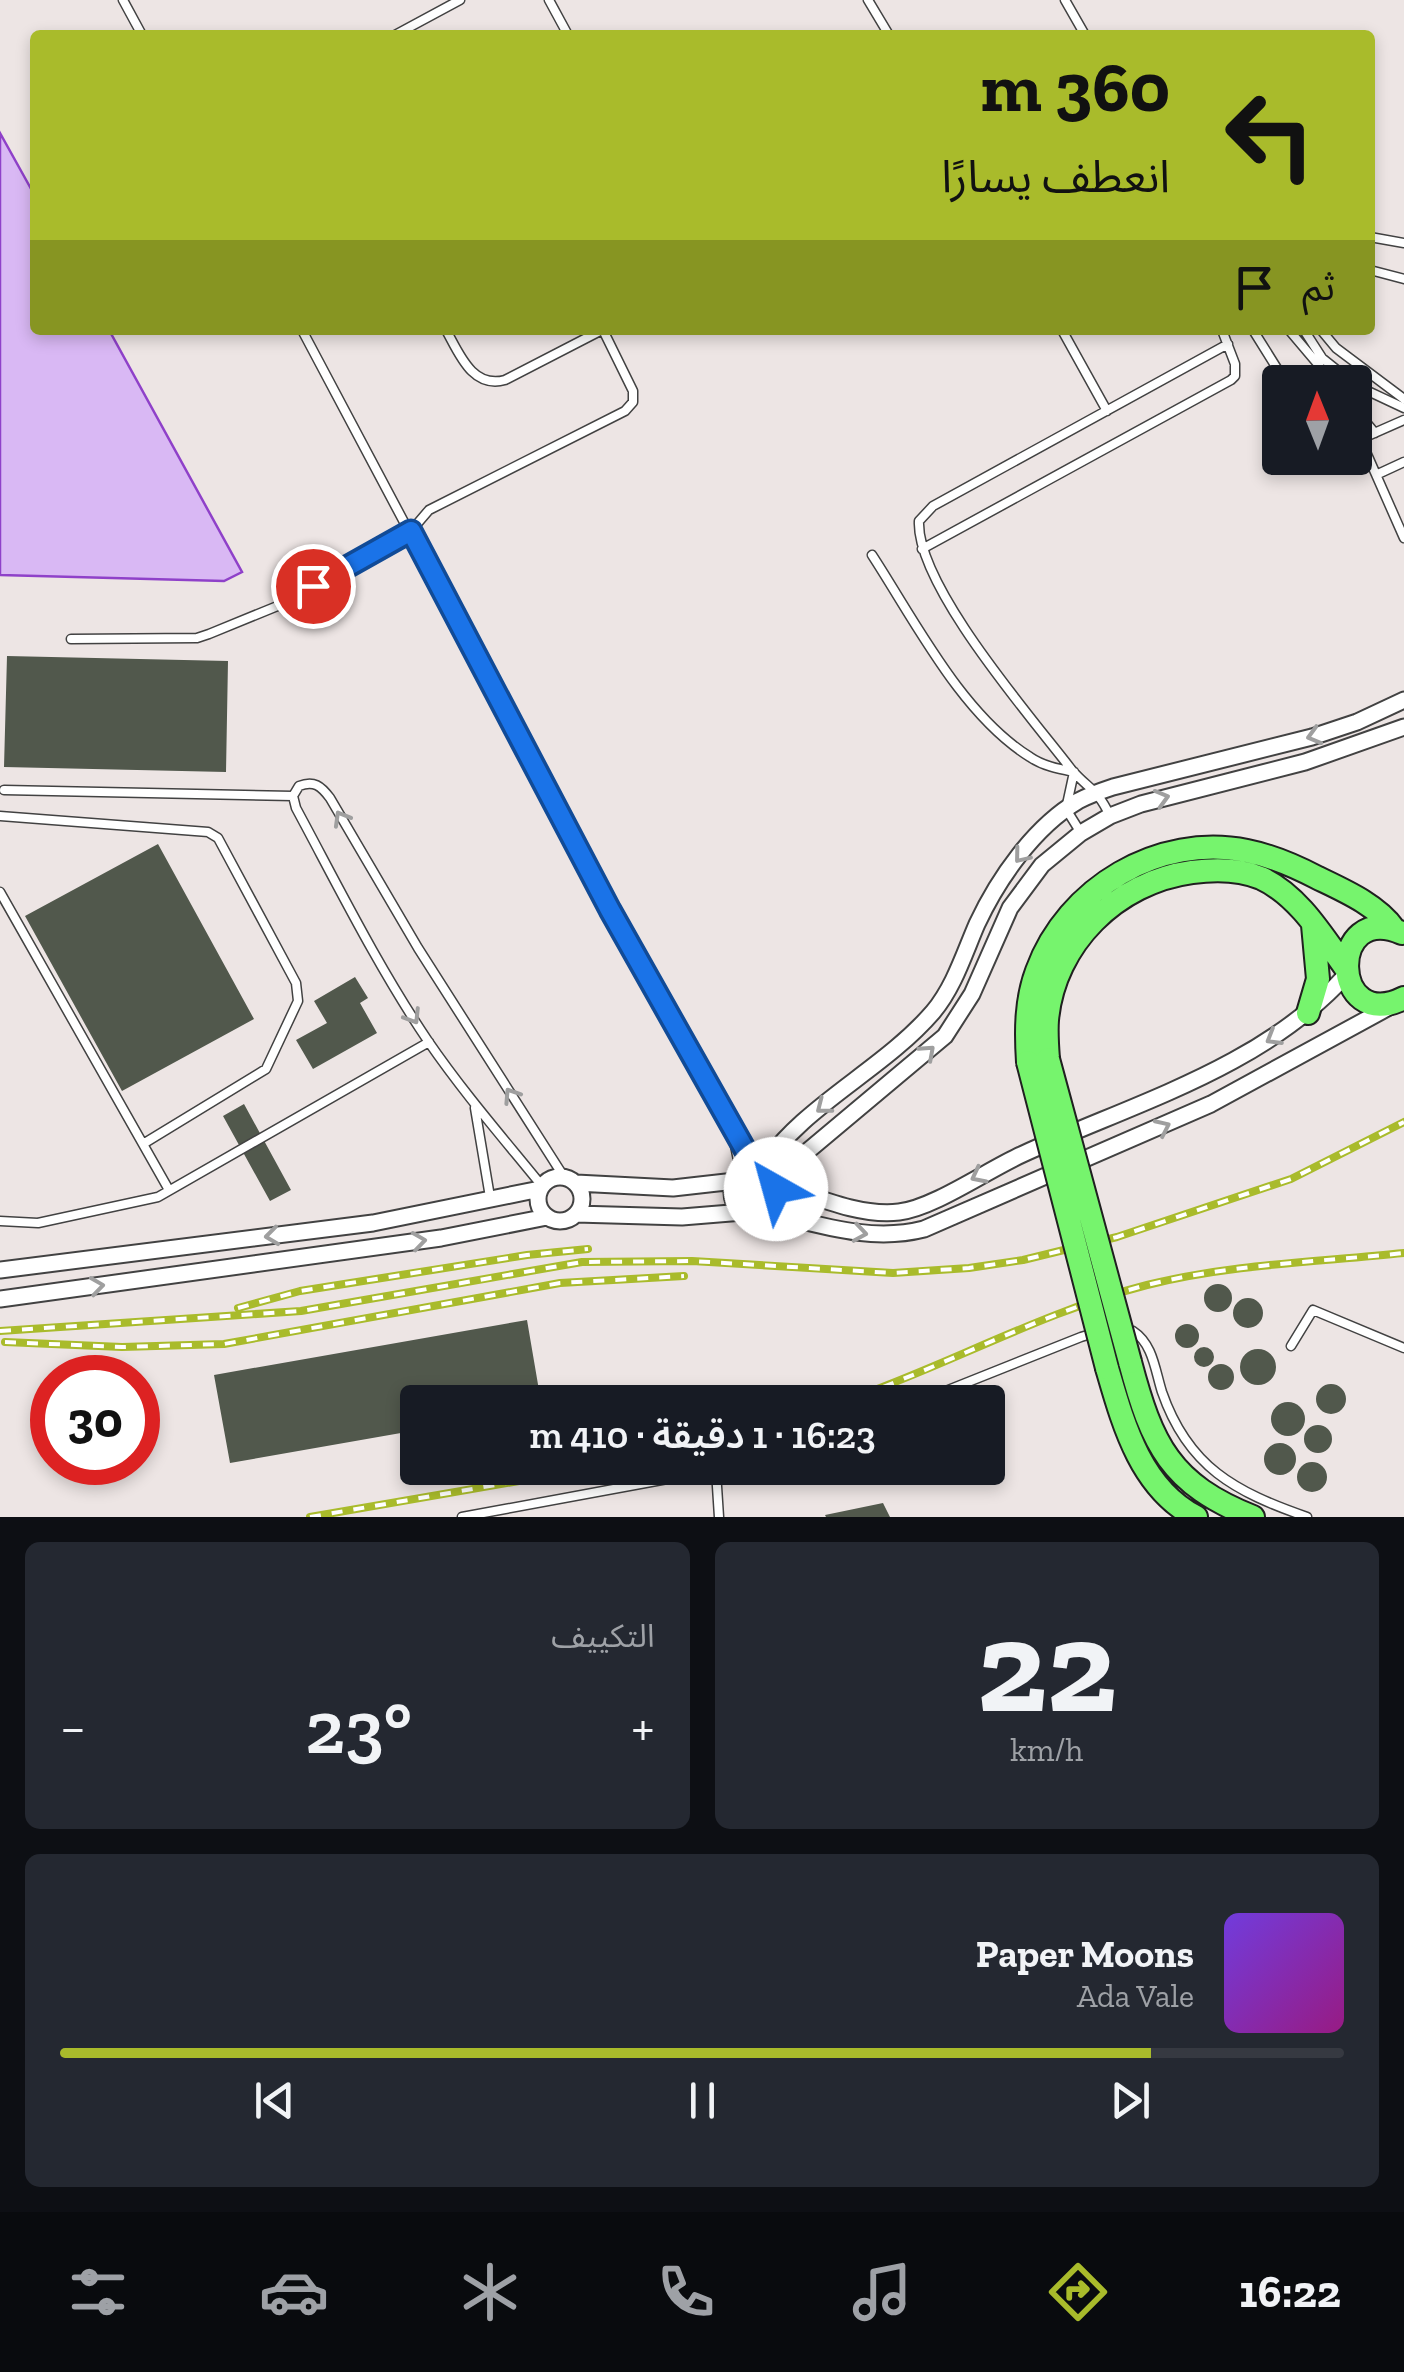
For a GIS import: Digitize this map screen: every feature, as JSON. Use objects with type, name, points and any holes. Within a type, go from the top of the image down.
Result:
[{"type":"main road","points":[[1196,1517],[1166,1494],[1146,1470],[1129,1438],[1119,1364],[1038,1060],[1029,1004],[1036,972],[1051,939],[1088,894],[1141,862],[1176,852],[1242,850],[1273,858],[1366,904],[1399,932]]},
{"type":"main road","points":[[1038,1060],[1062,964],[1077,940],[1099,915],[1136,889],[1176,874],[1233,870],[1275,886],[1312,921],[1355,991],[1380,1004],[1402,1000]]},
{"type":"main road","points":[[1308,1013],[1318,980],[1312,921]]},
{"type":"main road","points":[[1346,971],[1348,951],[1357,938],[1378,928],[1399,932]]},
{"type":"main road","points":[[1119,1364],[1149,1428],[1180,1472],[1218,1503],[1253,1517]]},
{"type":"street","points":[[756,1177],[796,1128],[888,1055],[933,1012],[951,984],[994,891],[1024,850],[1066,809],[1098,792],[1357,722],[1404,700]]},
{"type":"street","points":[[743,1212],[733,1200],[756,1177],[945,1036],[972,994],[1010,908],[1042,865],[1081,833],[1110,816],[1169,796],[1347,750],[1404,727]]},
{"type":"street","points":[[0,1270],[373,1223],[490,1201],[541,1187],[550,1179],[673,1188],[756,1177],[868,1210],[911,1210],[1024,1153],[1147,1101],[1267,1043],[1308,1013],[1346,971]]},
{"type":"street","points":[[0,1299],[442,1238],[548,1217],[564,1221],[576,1214],[682,1217],[765,1212],[862,1234],[889,1236],[924,1228],[1211,1104],[1402,1000]]},
{"type":"street","points":[[756,1177],[775,1200],[765,1212]]},
{"type":"street","points":[[570,1180],[582,1202],[576,1214]]},
{"type":"street","points":[[541,1187],[538,1202],[548,1217]]},
{"type":"lane","points":[[123,0],[139,30]]},
{"type":"lane","points":[[404,30],[460,0]]},
{"type":"lane","points":[[548,0],[565,30]]},
{"type":"lane","points":[[868,0],[885,30]]},
{"type":"lane","points":[[1066,0],[1083,30]]},
{"type":"lane","points":[[1375,238],[1404,243]]},
{"type":"lane","points":[[1375,271],[1404,279]]},
{"type":"lane","points":[[305,335],[610,910],[730,1122],[756,1177]]},
{"type":"lane","points":[[449,335],[474,375],[491,382],[505,380],[592,335]]},
{"type":"lane","points":[[70,638],[197,638],[210,634],[280,605],[411,531],[429,510],[631,406],[633,390],[605,335]]},
{"type":"lane","points":[[1065,335],[1107,411]]},
{"type":"lane","points":[[922,549],[1231,380],[1235,364],[1224,335]]},
{"type":"lane","points":[[1256,335],[1275,365]]},
{"type":"lane","points":[[1293,335],[1319,365]]},
{"type":"lane","points":[[1307,335],[1330,365]]},
{"type":"lane","points":[[1325,335],[1336,348],[1404,399]]},
{"type":"lane","points":[[1110,816],[1098,792],[1074,772],[998,674],[934,577],[918,528],[924,512],[1228,344]]},
{"type":"lane","points":[[1372,393],[1404,408]]},
{"type":"lane","points":[[1372,434],[1404,420]]},
{"type":"lane","points":[[1372,429],[1375,433]]},
{"type":"lane","points":[[1372,460],[1404,538]]},
{"type":"lane","points":[[1378,474],[1404,462]]},
{"type":"lane","points":[[872,555],[952,678],[986,720],[1028,757],[1074,772]]},
{"type":"lane","points":[[1074,772],[1066,809],[1081,833]]},
{"type":"lane","points":[[292,796],[299,786],[306,784],[323,789],[418,948],[570,1180]]},
{"type":"lane","points":[[4,790],[292,796]]},
{"type":"lane","points":[[292,796],[391,982],[429,1042],[541,1187]]},
{"type":"lane","points":[[0,816],[208,832],[218,838],[296,982],[298,1001],[266,1069],[142,1144]]},
{"type":"lane","points":[[0,892],[169,1190]]},
{"type":"lane","points":[[0,1221],[38,1224],[158,1196],[429,1042]]},
{"type":"lane","points":[[474,1103],[490,1201]]},
{"type":"lane","points":[[730,1122],[756,1177]]},
{"type":"lane","points":[[1291,1346],[1313,1310],[1404,1348]]},
{"type":"lane","points":[[961,1385],[1081,1337],[1107,1329],[1133,1331],[1149,1348],[1179,1431],[1204,1464],[1245,1494],[1306,1517]]},
{"type":"lane","points":[[462,1517],[639,1485]]},
{"type":"lane","points":[[717,1485],[718,1517]]},
{"type":"shaded area","points":[[0,0],[1404,0],[1404,1517],[0,1517],[0,575],[224,581],[241,572],[112,335],[1375,335],[1375,30],[30,30],[30,187],[0,133]]},
{"type":"shaded area","points":[[0,133],[30,187],[30,335],[112,335],[242,572],[224,581],[0,575]]},
{"type":"building","points":[[7,656],[228,661],[226,772],[4,767]]},
{"type":"building","points":[[158,844],[254,1019],[122,1091],[25,916]]},
{"type":"building","points":[[355,977],[368,998],[360,1003],[377,1033],[313,1069],[296,1040],[327,1023],[314,1001]]},
{"type":"building","points":[[244,1104],[291,1190],[270,1201],[223,1116]]},
{"type":"building","points":[[1218,1284],[1228,1288],[1232,1298],[1228,1308],[1218,1312],[1208,1308],[1204,1298],[1208,1288]]},
{"type":"building","points":[[1248,1298],[1259,1302],[1263,1313],[1259,1324],[1248,1328],[1237,1324],[1233,1313],[1237,1302]]},
{"type":"building","points":[[527,1320],[538,1385],[400,1385],[400,1433],[230,1463],[214,1375]]},
{"type":"building","points":[[1187,1324],[1196,1327],[1196,1345],[1187,1348],[1178,1345],[1175,1336],[1178,1327]]},
{"type":"building","points":[[1200,1347],[1208,1347],[1214,1357],[1208,1367],[1200,1367],[1194,1361],[1194,1353]]},
{"type":"building","points":[[1258,1349],[1271,1354],[1276,1367],[1271,1380],[1258,1385],[1245,1380],[1240,1367],[1245,1354]]},
{"type":"building","points":[[1221,1364],[1230,1368],[1234,1377],[1230,1386],[1221,1390],[1212,1386],[1208,1377],[1212,1368]]},
{"type":"building","points":[[1331,1384],[1342,1388],[1346,1399],[1342,1410],[1331,1414],[1320,1410],[1316,1399],[1320,1388]]},
{"type":"building","points":[[1288,1402],[1300,1407],[1305,1419],[1300,1431],[1288,1436],[1276,1431],[1271,1419],[1276,1407]]},
{"type":"building","points":[[1318,1425],[1328,1429],[1332,1439],[1328,1449],[1318,1453],[1308,1449],[1304,1439],[1308,1429]]},
{"type":"building","points":[[1280,1443],[1291,1448],[1296,1459],[1291,1470],[1280,1475],[1269,1470],[1264,1459],[1269,1448]]},
{"type":"building","points":[[1312,1462],[1326,1471],[1327,1477],[1318,1491],[1312,1492],[1298,1483],[1297,1477],[1306,1463]]},
{"type":"building","points":[[883,1503],[890,1517],[825,1515]]},
{"type":"railway","points":[[0,1331],[301,1311],[582,1262],[692,1261],[893,1273],[1023,1260],[1117,1237],[1291,1179],[1404,1122]]},
{"type":"railway","points":[[238,1308],[300,1291],[588,1249]]},
{"type":"railway","points":[[887,1385],[1069,1310],[1147,1285],[1243,1268],[1404,1253]]},
{"type":"railway","points":[[5,1342],[122,1347],[224,1344],[560,1283],[684,1276]]},
{"type":"railway","points":[[310,1517],[495,1485]]},
{"type":"route","points":[[313,586],[411,531],[610,910],[757,1171],[771,1179],[776,1189]]}]
